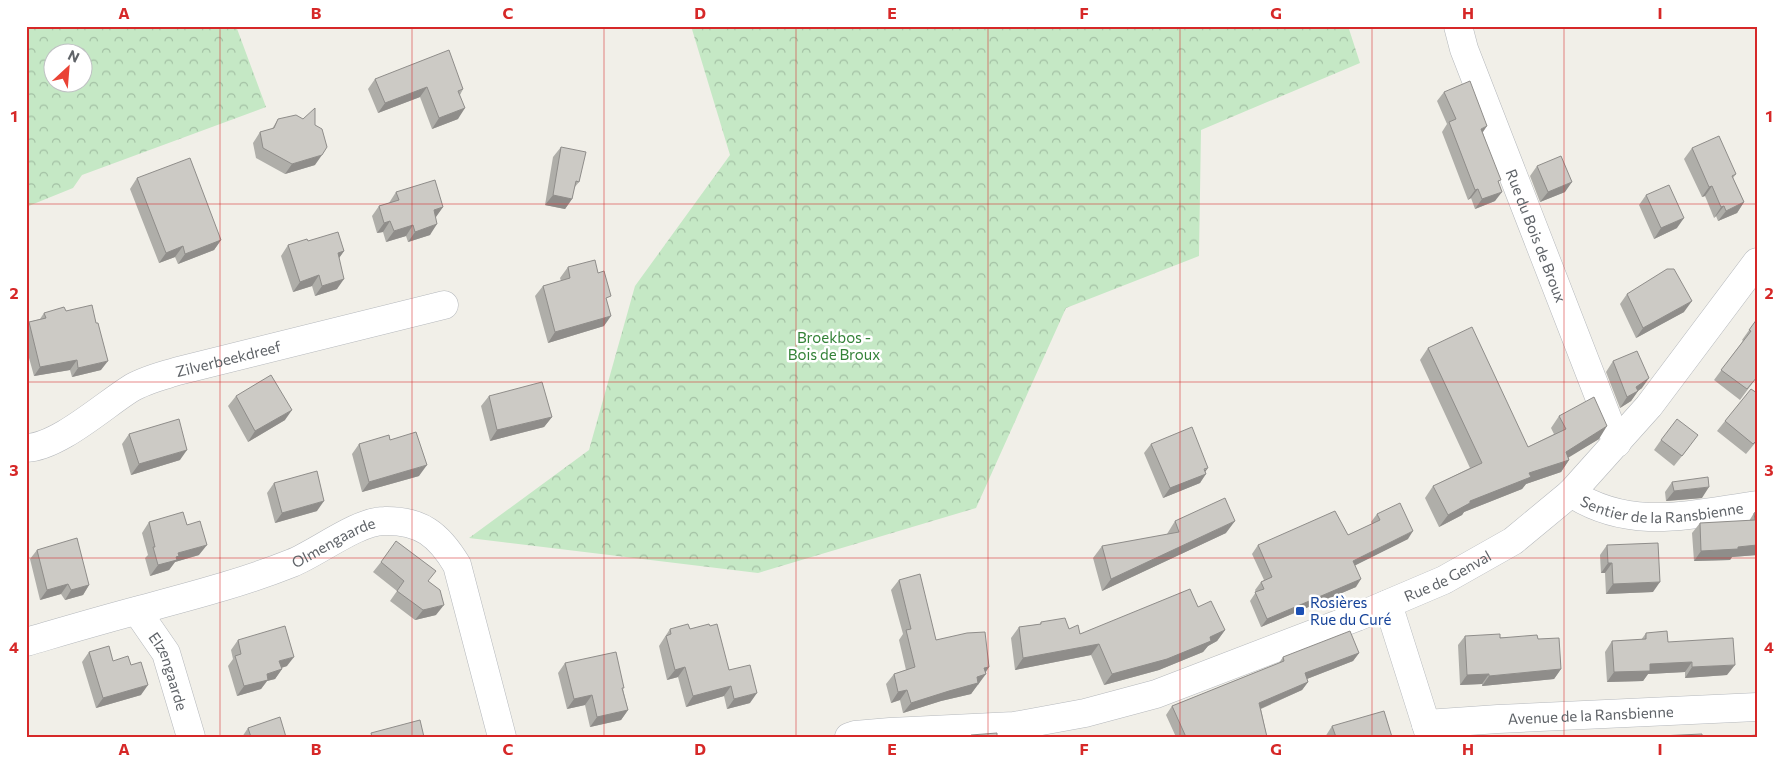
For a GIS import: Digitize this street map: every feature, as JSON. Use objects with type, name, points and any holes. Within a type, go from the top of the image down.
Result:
[{"type":"street","name":"Rue du Bois de Broux","points":[[1458,26],[1464,49],[1617,443]]},
{"type":"street","name":"Rue de Genval","points":[[849,737],[890,732],[1014,726],[1085,713],[1156,694],[1306,638],[1444,580],[1513,540],[1571,493],[1648,406],[1757,262]]},
{"type":"street","name":"Zilverbeekdreef","points":[[26,448],[50,442],[132,388],[151,380],[178,371],[444,305]]},
{"type":"street","name":"Sentier de la Ransbienne","points":[[1571,493],[1585,502],[1608,511],[1655,518],[1757,506]]},
{"type":"street","name":"Olmengaarde","points":[[26,642],[228,586],[293,563],[359,528],[382,520],[404,522],[428,530],[446,547],[457,565],[502,737]]},
{"type":"street","points":[[1388,604],[1428,731]]},
{"type":"street","name":"Elzengaarde","points":[[136,611],[166,653],[191,737]]},
{"type":"street","name":"Avenue de la Ransbienne","points":[[1428,731],[1498,719],[1757,707]]},
{"type":"green space","points":[[26,26],[236,26],[266,107],[82,175],[73,188],[26,207]]},
{"type":"green space","name":"Broekbos - Bois de Broux","points":[[691,26],[1348,26],[1360,63],[1201,130],[1199,256],[1066,308],[976,508],[758,573],[469,538],[589,450],[635,286],[730,155]]},
{"type":"building","points":[[449,50],[463,89],[458,91],[465,108],[439,118],[427,87],[385,103],[375,79]]},
{"type":"building","points":[[1470,81],[1487,126],[1481,129],[1501,180],[1498,181],[1502,192],[1482,199],[1478,189],[1475,190],[1449,122],[1456,119],[1444,92]]},
{"type":"building","points":[[315,108],[315,125],[322,129],[327,147],[322,155],[292,164],[263,148],[260,132],[274,128],[278,119],[296,115],[303,119]]},
{"type":"building","points":[[1719,136],[1736,174],[1732,176],[1744,202],[1726,211],[1724,206],[1721,207],[1712,186],[1709,187],[1692,148]]},
{"type":"building","points":[[561,147],[586,152],[579,182],[576,181],[572,199],[553,195]]},
{"type":"building","points":[[1561,156],[1572,182],[1548,192],[1537,166]]},
{"type":"building","points":[[190,158],[221,240],[185,254],[183,246],[166,253],[137,178]]},
{"type":"building","points":[[435,180],[443,207],[434,210],[437,224],[415,232],[413,225],[394,231],[390,221],[384,223],[379,206],[399,200],[396,192]]},
{"type":"building","points":[[1669,185],[1684,218],[1661,228],[1646,195]]},
{"type":"building","points":[[338,232],[344,251],[338,253],[344,279],[322,286],[319,275],[300,282],[288,245]]},
{"type":"building","points":[[595,260],[598,273],[604,271],[611,296],[606,298],[611,316],[555,332],[543,286],[570,278],[568,267]]},
{"type":"building","points":[[1667,269],[1674,269],[1692,301],[1643,328],[1627,294]]},
{"type":"building","points":[[92,305],[108,361],[78,368],[77,360],[40,367],[29,322],[46,318],[44,313],[64,307],[66,311]]},
{"type":"building","points":[[1757,319],[1757,377],[1747,389],[1721,370],[1751,331],[1749,330]]},
{"type":"building","points":[[1472,327],[1528,447],[1566,429],[1559,416],[1594,397],[1607,426],[1566,452],[1569,460],[1529,473],[1531,477],[1470,501],[1470,503],[1448,515],[1433,486],[1482,463],[1428,348]]},
{"type":"building","points":[[1637,351],[1649,378],[1636,387],[1638,391],[1627,397],[1613,361]]},
{"type":"building","points":[[271,375],[292,410],[255,431],[236,396]]},
{"type":"building","points":[[542,382],[552,417],[497,430],[489,396]]},
{"type":"building","points":[[1751,389],[1757,393],[1757,440],[1753,444],[1725,421]]},
{"type":"building","points":[[179,419],[187,450],[139,464],[129,434]]},
{"type":"building","points":[[1677,419],[1698,435],[1682,456],[1661,440]]},
{"type":"building","points":[[1192,427],[1208,468],[1204,469],[1206,474],[1170,488],[1151,444]]},
{"type":"building","points":[[416,432],[427,465],[369,482],[359,444],[389,435],[390,440]]},
{"type":"building","points":[[317,471],[324,501],[282,513],[274,483]]},
{"type":"building","points":[[1708,477],[1709,487],[1674,491],[1672,482]]},
{"type":"building","points":[[1225,498],[1235,521],[1111,579],[1102,546],[1179,532],[1175,521]]},
{"type":"building","points":[[1400,503],[1413,531],[1353,561],[1361,579],[1267,619],[1255,592],[1264,589],[1261,582],[1272,577],[1258,545],[1335,511],[1348,535],[1380,520],[1377,514]]},
{"type":"building","points":[[183,512],[187,525],[200,521],[207,545],[178,553],[177,560],[158,565],[149,522]]},
{"type":"building","points":[[1757,512],[1757,545],[1738,547],[1738,549],[1701,551],[1700,523],[1755,520],[1754,513]]},
{"type":"building","points":[[77,538],[89,585],[71,590],[68,584],[47,590],[37,550]]},
{"type":"building","points":[[396,541],[436,571],[428,581],[440,590],[444,605],[423,610],[397,591],[404,581],[381,562]]},
{"type":"building","points":[[1658,543],[1660,582],[1613,584],[1612,563],[1608,563],[1607,545]]},
{"type":"building","points":[[920,574],[936,640],[967,633],[985,632],[989,667],[984,668],[986,674],[977,677],[978,683],[911,703],[907,690],[898,692],[894,674],[915,667],[906,630],[911,629],[899,580]]},
{"type":"building","points":[[1190,589],[1198,607],[1211,601],[1225,630],[1210,637],[1211,641],[1167,659],[1112,674],[1099,644],[1023,658],[1019,627],[1065,618],[1069,629],[1078,625],[1080,634]]},
{"type":"building","points":[[688,624],[690,629],[717,624],[729,670],[750,665],[757,693],[734,699],[731,686],[693,696],[685,667],[675,670],[666,636],[671,634],[670,629]]},
{"type":"building","points":[[285,626],[294,657],[279,661],[282,669],[267,674],[268,680],[244,686],[235,656],[241,654],[238,640]]},
{"type":"building","points":[[1350,631],[1359,653],[1305,673],[1308,682],[1259,703],[1267,737],[1186,737],[1172,706],[1284,661],[1283,657]]},
{"type":"building","points":[[1667,631],[1668,642],[1733,638],[1735,665],[1692,667],[1692,662],[1650,664],[1650,671],[1614,672],[1612,641],[1646,639],[1646,633]]},
{"type":"building","points":[[1500,634],[1500,638],[1537,635],[1538,639],[1559,638],[1561,669],[1489,676],[1489,674],[1467,675],[1465,636]]},
{"type":"building","points":[[109,646],[113,661],[128,656],[131,665],[141,662],[148,685],[103,698],[89,652]]},
{"type":"building","points":[[616,652],[628,710],[597,717],[592,695],[574,699],[565,663]]},
{"type":"building","points":[[1384,711],[1392,737],[1336,737],[1332,726]]},
{"type":"building","points":[[280,717],[286,737],[251,737],[248,728]]},
{"type":"building","points":[[420,720],[424,737],[372,737],[371,733]]},
{"type":"building","points":[[997,733],[997,737],[971,737],[971,735]]},
{"type":"building","points":[[1702,734],[1702,737],[1639,737]]},
{"type":"building","points":[[1757,735],[1757,737],[1734,737]]},
{"type":"place","name":"Rosières Rue du Curé","points":[[1300,611]]}]
